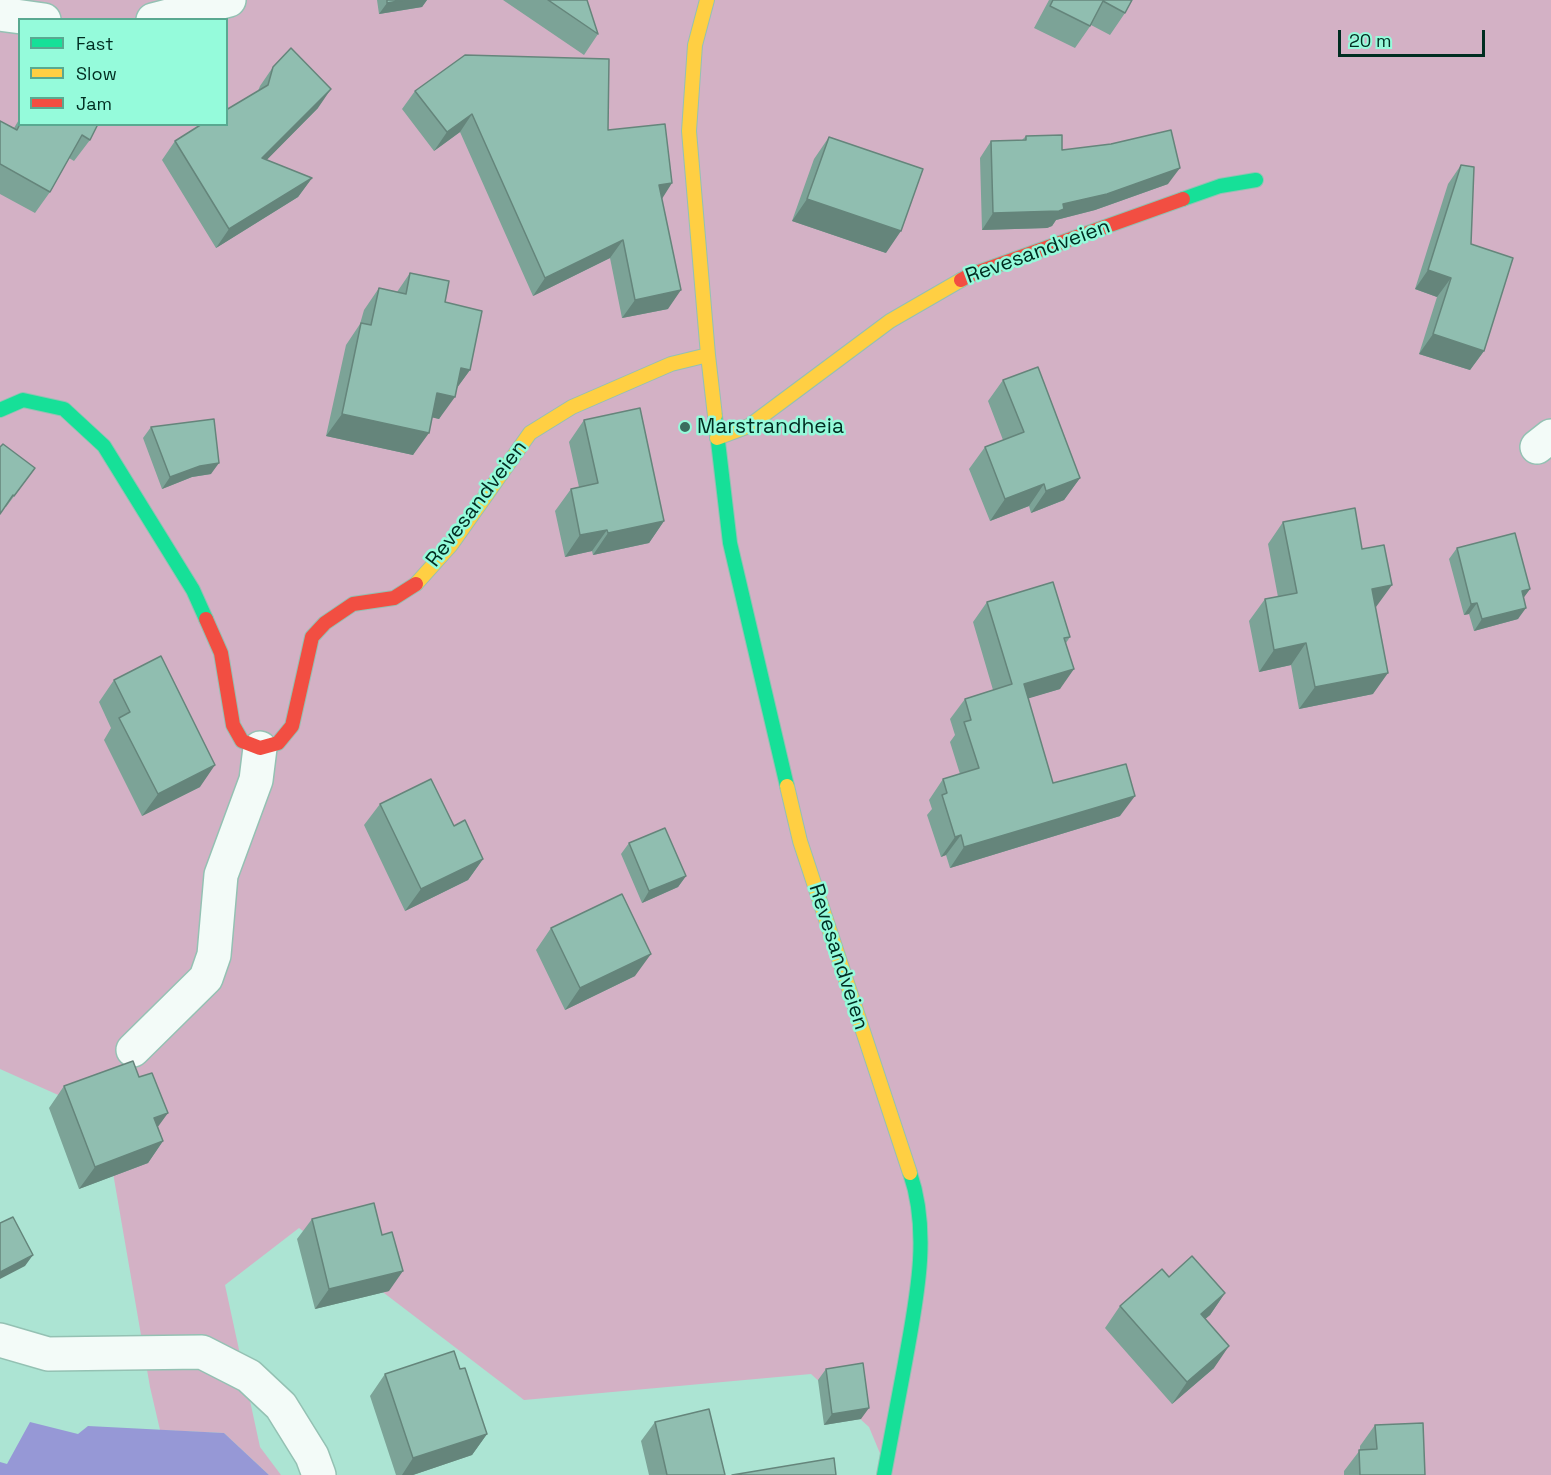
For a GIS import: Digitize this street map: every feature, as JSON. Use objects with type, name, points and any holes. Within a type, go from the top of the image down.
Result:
[{"type":"street","points":[[161,18],[229,0]]},
{"type":"street","name":"Revesandveien","points":[[706,0],[695,45],[688,131],[708,356],[730,543],[800,841],[918,1196],[921,1251],[914,1314],[885,1475]]},
{"type":"street","points":[[0,14],[29,18]]},
{"type":"street","name":"Revesandveien","points":[[717,438],[749,426],[890,321],[970,275],[1220,186],[1256,180]]},
{"type":"street","name":"Revesandveien","points":[[260,748],[278,742],[292,726],[312,637],[325,622],[354,604],[394,598],[415,585],[451,546],[531,433],[582,403],[671,364],[708,356]]},
{"type":"street","points":[[0,410],[23,400],[64,408],[104,446],[193,590],[221,653],[233,725],[242,741],[260,748],[256,780],[221,875],[214,955],[206,978],[133,1050]]},
{"type":"street","points":[[0,1340],[48,1354],[202,1352],[249,1376],[281,1406],[312,1456],[319,1475]]},
{"type":"shaded area","points":[[0,0],[1551,0],[1551,1475],[889,1475],[869,1427],[811,1374],[524,1400],[299,1228],[225,1285],[260,1447],[281,1475],[269,1475],[224,1433],[160,1430],[150,1387],[103,1115],[0,1069]]},
{"type":"water","points":[[30,1422],[78,1434],[88,1426],[224,1433],[269,1475],[0,1475],[0,1462],[7,1464]]},
{"type":"building","points":[[387,0],[404,0],[387,3]]},
{"type":"building","points":[[548,0],[587,0],[598,34]]},
{"type":"building","points":[[1053,0],[1132,0],[1125,13],[1103,1],[1090,26],[1050,6]]},
{"type":"building","points":[[291,48],[331,89],[262,158],[312,178],[229,229],[175,141],[199,126],[228,126],[228,109],[268,85],[273,67]]},
{"type":"building","points":[[465,55],[609,59],[608,130],[665,124],[672,183],[659,185],[681,290],[635,300],[623,240],[545,278],[472,114],[447,132],[415,91]]},
{"type":"building","points":[[0,121],[17,130],[19,126],[97,126],[90,140],[82,135],[50,192],[0,164]]},
{"type":"building","points":[[1171,130],[1180,168],[1107,194],[1063,204],[1064,209],[1059,211],[993,213],[991,141],[1026,140],[1026,136],[1062,135],[1062,150],[1111,144]]},
{"type":"building","points":[[829,137],[923,169],[901,231],[807,199]]},
{"type":"building","points":[[1461,165],[1474,167],[1471,244],[1513,258],[1484,351],[1433,334],[1451,278],[1428,270]]},
{"type":"building","points":[[410,273],[449,281],[445,302],[482,311],[470,370],[461,368],[455,397],[437,393],[429,433],[342,414],[361,323],[371,325],[379,288],[406,294]]},
{"type":"building","points":[[1038,367],[1080,478],[1046,491],[1044,484],[1005,499],[985,447],[1024,432],[1003,380]]},
{"type":"building","points":[[640,408],[664,521],[608,533],[607,530],[580,535],[571,489],[598,483],[584,420]]},
{"type":"building","points":[[214,419],[219,463],[200,466],[170,477],[151,427]]},
{"type":"building","points":[[3,444],[35,468],[0,514],[0,447]]},
{"type":"building","points":[[1355,508],[1362,549],[1384,545],[1392,585],[1372,589],[1388,673],[1315,687],[1306,643],[1274,650],[1265,599],[1297,593],[1283,522]]},
{"type":"building","points":[[1515,533],[1530,589],[1522,591],[1526,608],[1482,619],[1477,603],[1471,604],[1457,548]]},
{"type":"building","points":[[1053,582],[1070,637],[1064,638],[1074,669],[1024,684],[1053,783],[1126,764],[1135,796],[964,847],[961,835],[955,837],[942,795],[947,793],[943,779],[979,768],[964,722],[971,720],[965,699],[1012,684],[987,602]]},
{"type":"building","points":[[161,656],[215,765],[158,794],[119,718],[130,712],[114,680]]},
{"type":"building","points":[[431,779],[454,826],[465,820],[483,859],[421,889],[380,804]]},
{"type":"building","points":[[665,828],[686,876],[649,891],[629,843]]},
{"type":"building","points":[[622,894],[651,954],[580,988],[551,928]]},
{"type":"building","points":[[133,1061],[139,1077],[152,1073],[168,1113],[154,1118],[163,1141],[95,1167],[64,1086]]},
{"type":"building","points":[[374,1203],[382,1235],[392,1232],[403,1271],[329,1289],[312,1219]]},
{"type":"building","points":[[13,1217],[33,1255],[0,1272],[0,1223]]},
{"type":"building","points":[[1192,1256],[1225,1293],[1201,1314],[1229,1346],[1187,1382],[1120,1306],[1162,1269],[1169,1277]]},
{"type":"building","points":[[454,1351],[460,1369],[465,1368],[487,1434],[413,1458],[385,1374]]},
{"type":"building","points":[[863,1363],[869,1408],[832,1414],[826,1369]]},
{"type":"building","points":[[709,1409],[725,1475],[667,1475],[655,1422]]},
{"type":"building","points":[[1423,1423],[1425,1475],[1360,1475],[1359,1450],[1377,1449],[1375,1425]]},
{"type":"building","points":[[834,1458],[836,1475],[732,1475]]},
{"type":"traffic: fast","points":[[1183,199],[1220,186],[1256,180]]},
{"type":"traffic: fast","points":[[0,410],[23,400],[64,409],[104,446],[193,590],[206,619]]},
{"type":"traffic: fast","points":[[715,416],[730,543],[787,786]]},
{"type":"traffic: fast","points":[[884,1475],[920,1268],[920,1220],[910,1173]]},
{"type":"traffic: slow","points":[[707,0],[695,45],[689,131],[715,416]]},
{"type":"traffic: slow","points":[[717,438],[749,426],[890,321],[961,280]]},
{"type":"traffic: slow","points":[[416,584],[451,545],[530,433],[572,407],[671,364],[708,355]]},
{"type":"traffic: slow","points":[[787,786],[800,841],[910,1173]]},
{"type":"traffic: jam","points":[[961,280],[1183,199]]},
{"type":"traffic: jam","points":[[206,619],[221,653],[233,725],[242,741],[260,748],[278,743],[292,726],[312,637],[325,623],[353,604],[394,598],[416,584]]},
{"type":"place","name":"Marstrandheia","points":[[685,427]]}]
